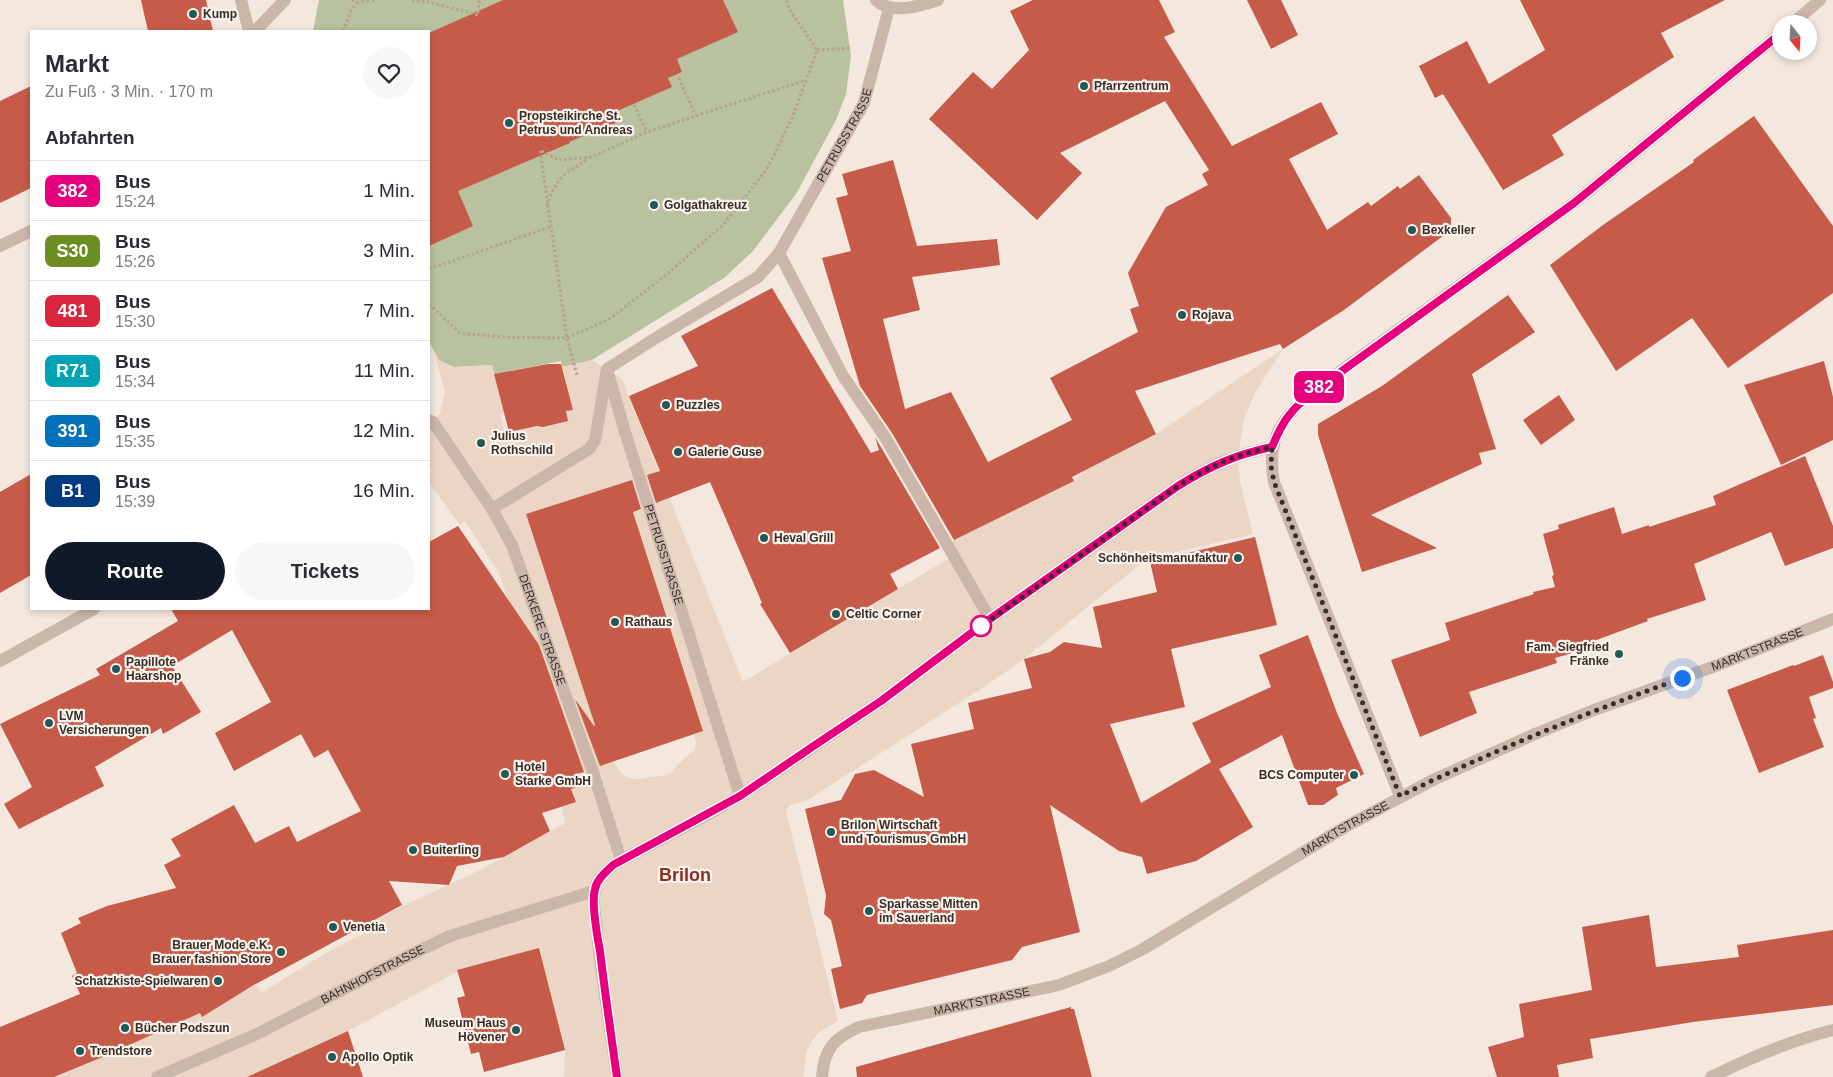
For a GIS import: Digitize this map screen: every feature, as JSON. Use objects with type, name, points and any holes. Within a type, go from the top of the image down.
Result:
[{"type":"street","points":[[241,0],[249,30]]},
{"type":"street","points":[[256,30],[285,0]]},
{"type":"street","points":[[876,0],[889,8],[922,5],[938,0]]},
{"type":"street","points":[[1802,15],[1820,0]]},
{"type":"street","name":"PETRUSSTRASSE","points":[[740,796],[624,432],[607,370],[659,336],[758,277],[779,253],[864,103],[889,8]]},
{"type":"street","points":[[1400,796],[1274,482],[1271,466],[1272,447],[1279,428],[1293,408],[1313,392],[1574,203],[1772,41]]},
{"type":"street","points":[[0,246],[30,231]]},
{"type":"street","points":[[779,253],[843,376],[885,437],[990,619]]},
{"type":"street","points":[[492,509],[589,449],[595,441],[607,370]]},
{"type":"street","name":"DERKERE STRASSE","points":[[430,420],[434,422],[492,509],[512,546],[594,775],[620,860]]},
{"type":"street","points":[[617,1077],[598,942],[594,891],[603,874],[620,860],[740,796],[881,701],[990,619],[1170,491],[1206,468],[1246,452],[1272,447]]},
{"type":"street","points":[[0,661],[92,610]]},
{"type":"street","name":"MARKTSTRASSE","points":[[822,1077],[823,1064],[835,1040],[859,1027],[1059,985],[1109,966],[1143,949],[1400,796],[1594,710],[1718,665],[1833,619]]},
{"type":"street","name":"BAHNHOFSTRASSE","points":[[158,1077],[257,1034],[450,936],[594,891]]},
{"type":"street","points":[[1711,1077],[1776,1049],[1833,1030]]},
{"type":"path","points":[[352,0],[376,0]]},
{"type":"path","points":[[412,0],[428,2],[478,15],[479,0]]},
{"type":"path","points":[[430,305],[460,333],[503,337],[567,338],[611,318],[666,275],[724,224],[767,169],[793,116],[817,50],[790,10],[786,0]]},
{"type":"path","points":[[343,30],[351,11],[358,1]]},
{"type":"path","points":[[678,78],[696,116]]},
{"type":"path","points":[[547,207],[553,187],[568,170],[592,157],[647,132],[806,80]]},
{"type":"path","points":[[634,105],[647,132]]},
{"type":"path","points":[[567,338],[540,150],[559,160],[592,157]]},
{"type":"path","points":[[430,269],[550,227]]},
{"type":"green space","points":[[319,0],[843,0],[851,56],[846,94],[836,120],[796,194],[753,251],[724,278],[592,360],[562,367],[561,361],[494,374],[492,365],[454,367],[446,364],[439,360],[430,344],[430,30],[313,30]]},
{"type":"shaded area","points":[[1283,349],[1256,391],[1244,419],[1238,455],[1240,481],[1253,534],[1156,557],[1150,562],[1149,557],[1024,659],[987,685],[806,801],[790,805],[786,811],[838,1021],[822,1030],[813,1039],[807,1050],[803,1077],[564,1077],[565,1050],[539,949],[457,970],[457,972],[348,1031],[246,1077],[54,1077],[200,1013],[202,1016],[252,986],[255,985],[261,993],[324,954],[378,926],[375,919],[480,870],[565,823],[562,807],[576,801],[571,789],[580,786],[536,683],[499,573],[465,521],[460,525],[430,484],[430,472],[432,471],[430,467],[430,428],[440,413],[445,392],[434,352],[439,360],[454,367],[492,365],[504,412],[500,414],[505,433],[568,421],[566,411],[573,410],[562,367],[592,360],[622,379],[743,682],[948,559],[953,540],[1074,481],[1085,470],[1156,434]],"holes":[[[624,483],[703,730],[695,734],[695,741],[697,741],[694,751],[674,771],[667,775],[633,779],[623,775],[613,762],[608,763],[526,514]]]},
{"type":"building","points":[[141,0],[206,0],[213,30],[148,30]]},
{"type":"building","name":"Propsteikirche St. Petrus und Andreas","points":[[503,0],[723,0],[738,32],[677,59],[682,72],[668,78],[672,87],[615,112],[620,121],[458,191],[473,226],[430,246],[430,33]]},
{"type":"building","points":[[1033,0],[1159,0],[1175,32],[1164,37],[1232,146],[1321,102],[1338,134],[1289,159],[1327,230],[1368,202],[1371,206],[1398,186],[1400,189],[1419,175],[1451,218],[1451,230],[1344,310],[1283,349],[1280,344],[1135,391],[1156,434],[1072,477],[1074,481],[954,540],[892,433],[860,386],[822,258],[851,251],[836,198],[848,195],[842,174],[893,160],[917,246],[997,239],[1000,265],[912,277],[920,310],[883,319],[905,409],[951,392],[988,462],[1072,420],[1050,378],[1138,332],[1130,309],[1139,306],[1128,273],[1166,207],[1208,185],[1202,174],[1209,170],[1165,101],[1060,153],[1082,173],[1037,220],[929,119],[973,72],[992,89],[1029,50],[1010,11]]},
{"type":"building","points":[[1247,0],[1281,0],[1298,35],[1271,49]]},
{"type":"building","points":[[1520,0],[1725,0],[1661,33],[1674,57],[1552,135],[1564,155],[1503,190],[1443,94],[1435,98],[1419,66],[1467,41],[1489,84],[1545,50]]},
{"type":"building","points":[[30,86],[30,188],[0,203],[0,101]]},
{"type":"building","points":[[1754,116],[1833,226],[1833,293],[1728,368],[1692,318],[1616,371],[1550,265],[1603,225],[1694,162],[1693,160]]},
{"type":"building","points":[[772,288],[871,453],[879,450],[875,437],[940,548],[890,574],[898,589],[790,653],[760,604],[762,603],[710,482],[656,503],[647,475],[660,471],[629,396],[698,366],[681,336]]},
{"type":"building","points":[[1508,295],[1535,332],[1472,374],[1496,449],[1479,453],[1482,464],[1371,515],[1437,548],[1362,572],[1318,435],[1318,424],[1382,386]]},
{"type":"building","points":[[1824,361],[1833,397],[1833,440],[1781,465],[1744,385]]},
{"type":"building","points":[[548,364],[561,364],[573,410],[566,411],[568,421],[509,432],[494,374]]},
{"type":"building","points":[[1559,395],[1575,420],[1541,445],[1523,420]]},
{"type":"building","points":[[1805,456],[1833,526],[1833,548],[1785,566],[1771,532],[1694,564],[1706,600],[1647,619],[1648,621],[1572,649],[1573,653],[1555,658],[1557,663],[1469,692],[1477,713],[1420,737],[1391,660],[1450,640],[1445,623],[1534,594],[1533,592],[1555,587],[1552,576],[1554,575],[1543,534],[1559,529],[1558,525],[1614,507],[1622,534],[1649,525],[1649,527],[1716,505],[1713,496]]},
{"type":"building","points":[[30,475],[30,576],[0,593],[0,492]]},
{"type":"building","name":"Rathaus","points":[[632,480],[641,509],[633,512],[703,731],[600,766],[575,699],[595,725],[526,514]]},
{"type":"building","points":[[458,526],[539,645],[584,772],[576,774],[580,786],[571,789],[576,802],[542,813],[550,831],[504,857],[457,866],[449,885],[389,881],[402,905],[252,986],[202,1017],[200,1013],[54,1077],[0,1077],[0,1027],[80,994],[72,976],[77,973],[61,933],[81,923],[78,918],[107,906],[176,888],[164,865],[181,856],[171,839],[234,805],[255,843],[289,826],[297,842],[361,811],[328,750],[314,758],[301,734],[234,771],[215,733],[271,702],[232,630],[172,666],[201,712],[163,734],[161,728],[95,767],[104,786],[19,829],[4,804],[32,787],[0,724],[100,675],[96,669],[178,621],[172,610],[430,610],[430,541]]},
{"type":"building","points":[[1255,537],[1277,625],[1171,649],[1185,707],[1110,724],[1141,803],[1211,762],[1192,723],[1271,687],[1259,655],[1308,635],[1337,713],[1364,774],[1336,788],[1338,795],[1323,805],[1308,805],[1282,735],[1219,769],[1253,827],[1196,861],[1147,874],[1142,857],[1119,851],[1050,805],[1080,932],[1022,947],[1012,960],[867,995],[862,1003],[840,1009],[831,969],[842,966],[831,920],[824,914],[826,895],[805,809],[841,800],[855,774],[874,770],[924,797],[911,744],[974,729],[968,703],[1032,688],[1024,659],[1050,652],[1064,642],[1102,648],[1093,607],[1157,592],[1150,562]]},
{"type":"building","points":[[1823,655],[1833,682],[1833,688],[1809,697],[1816,718],[1813,719],[1824,747],[1759,773],[1727,690]]},
{"type":"building","points":[[1649,915],[1656,967],[1739,957],[1737,945],[1833,930],[1833,1005],[1693,1022],[1590,1039],[1593,1058],[1557,1065],[1559,1077],[1497,1077],[1488,1047],[1524,1037],[1519,1004],[1592,990],[1582,927]]},
{"type":"building","points":[[539,948],[565,1050],[484,1072],[479,1052],[471,1054],[457,998],[465,996],[457,970]]},
{"type":"building","points":[[1071,1007],[1071,1009],[1074,1009],[1092,1077],[857,1077],[856,1067]]},
{"type":"building","points":[[348,1031],[363,1077],[247,1077]]},
{"type":"bus line","name":"382","points":[[617,1077],[598,942],[594,891],[603,874],[613,865],[740,796],[881,701],[990,619],[1206,468],[1246,452],[1272,447],[1279,428],[1293,408],[1574,203],[1754,58],[1772,41]]},
{"type":"place","name":"Kump","points":[[193,14]]},
{"type":"place","name":"Pfarrzentrum","points":[[1084,86]]},
{"type":"place","name":"Propsteikirche St. Petrus und Andreas","points":[[509,123]]},
{"type":"place","name":"Golgathakreuz","points":[[654,205]]},
{"type":"place","name":"Bexkeller","points":[[1412,230]]},
{"type":"place","name":"Rojava","points":[[1182,315]]},
{"type":"place","name":"Puzzles","points":[[666,405]]},
{"type":"place","name":"Julius Rothschild","points":[[481,443]]},
{"type":"place","name":"Galerie Guse","points":[[678,452]]},
{"type":"place","name":"Heval Grill","points":[[764,538]]},
{"type":"place","name":"Schönheitsmanufaktur","points":[[1238,558]]},
{"type":"place","name":"Celtic Corner","points":[[836,614]]},
{"type":"place","name":"Rathaus","points":[[615,622]]},
{"type":"place","name":"Fam. Siegfried Fränke","points":[[1619,654]]},
{"type":"place","name":"Papillote Haarshop","points":[[116,669]]},
{"type":"place","name":"LVM Versicherungen","points":[[49,723]]},
{"type":"place","name":"Hotel Starke GmbH","points":[[505,774]]},
{"type":"place","name":"BCS Computer","points":[[1354,775]]},
{"type":"place","name":"Brilon Wirtschaft und Tourismus GmbH","points":[[831,832]]},
{"type":"place","name":"Buiterling","points":[[413,850]]},
{"type":"place","name":"Sparkasse Mitten im Sauerland","points":[[869,911]]},
{"type":"place","name":"Venetia","points":[[333,927]]},
{"type":"place","name":"Brauer Mode e.K. Brauer fashion Store","points":[[281,952]]},
{"type":"place","name":"Schatzkiste-Spielwaren","points":[[218,981]]},
{"type":"place","name":"Bücher Podszun","points":[[125,1028]]},
{"type":"place","name":"Museum Haus Hövener","points":[[516,1030]]},
{"type":"place","name":"Trendstore","points":[[80,1051]]},
{"type":"place","name":"Apollo Optik","points":[[332,1057]]},
{"type":"district","name":"Brilon","points":[[685,875]]},
{"type":"route","points":[[981,626],[976,630],[1206,468],[1246,452],[1272,447],[1271,466],[1274,482],[1400,796],[1535,734],[1682,678]]}]
